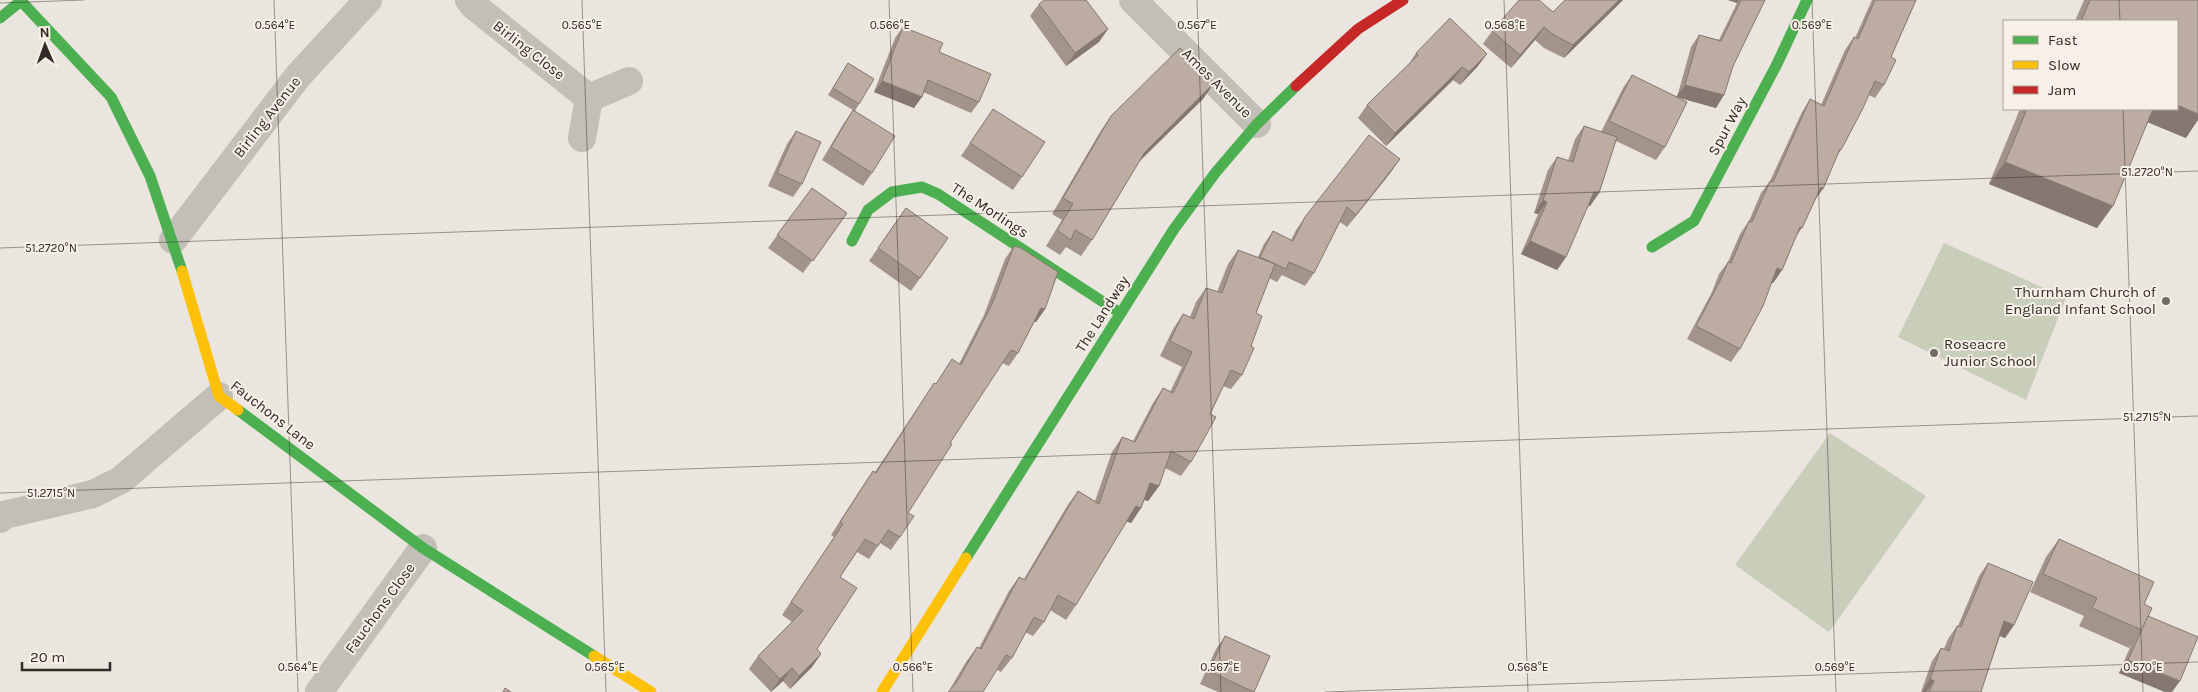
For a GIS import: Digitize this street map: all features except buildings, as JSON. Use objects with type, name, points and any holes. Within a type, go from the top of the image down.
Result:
[{"type":"street","name":"Birling Avenue","points":[[172,240],[298,76],[368,0]]},
{"type":"street","name":"Birling Close","points":[[469,0],[474,6],[590,98]]},
{"type":"street","name":"Ames Avenue","points":[[1133,0],[1257,124]]},
{"type":"street","name":"The Landway","points":[[882,692],[1120,313],[1174,229],[1216,172],[1257,124],[1358,29],[1403,0]]},
{"type":"street","name":"Spur Way","points":[[1652,247],[1694,221],[1777,64],[1807,0]]},
{"type":"street","name":"Fauchons Lane","points":[[0,18],[21,1],[111,97],[150,176],[172,240],[219,396],[423,548],[651,692]]},
{"type":"street","points":[[582,138],[590,98],[629,82]]},
{"type":"street","name":"The Morlings","points":[[852,241],[868,210],[886,196],[892,192],[922,187],[938,194],[1120,313]]},
{"type":"street","points":[[0,519],[4,515],[93,494],[121,480],[219,396]]},
{"type":"street","name":"Fauchons Close","points":[[319,692],[423,548]]},
{"type":"green space","points":[[1944,243],[2066,298],[2026,400],[1898,337]]},
{"type":"green space","points":[[1830,433],[1926,496],[1829,632],[1735,565]]},
{"type":"traffic: fast","points":[[1652,247],[1694,221],[1777,64],[1807,0]]},
{"type":"traffic: fast","points":[[0,18],[21,1],[111,97],[150,176],[182,271]]},
{"type":"traffic: fast","points":[[966,558],[1174,229],[1216,172],[1257,124],[1296,86]]},
{"type":"traffic: fast","points":[[852,241],[868,210],[892,192],[922,187],[938,194],[1120,313]]},
{"type":"traffic: fast","points":[[238,410],[423,548],[594,656]]},
{"type":"traffic: slow","points":[[182,271],[219,396],[238,410]]},
{"type":"traffic: slow","points":[[882,692],[966,558]]},
{"type":"traffic: slow","points":[[594,656],[651,692]]},
{"type":"traffic: jam","points":[[1296,86],[1358,29],[1403,0]]},
{"type":"place","name":"Thurnham Church of England Infant School","points":[[2166,301]]},
{"type":"place","name":"Roseacre Junior School","points":[[1934,353]]}]
